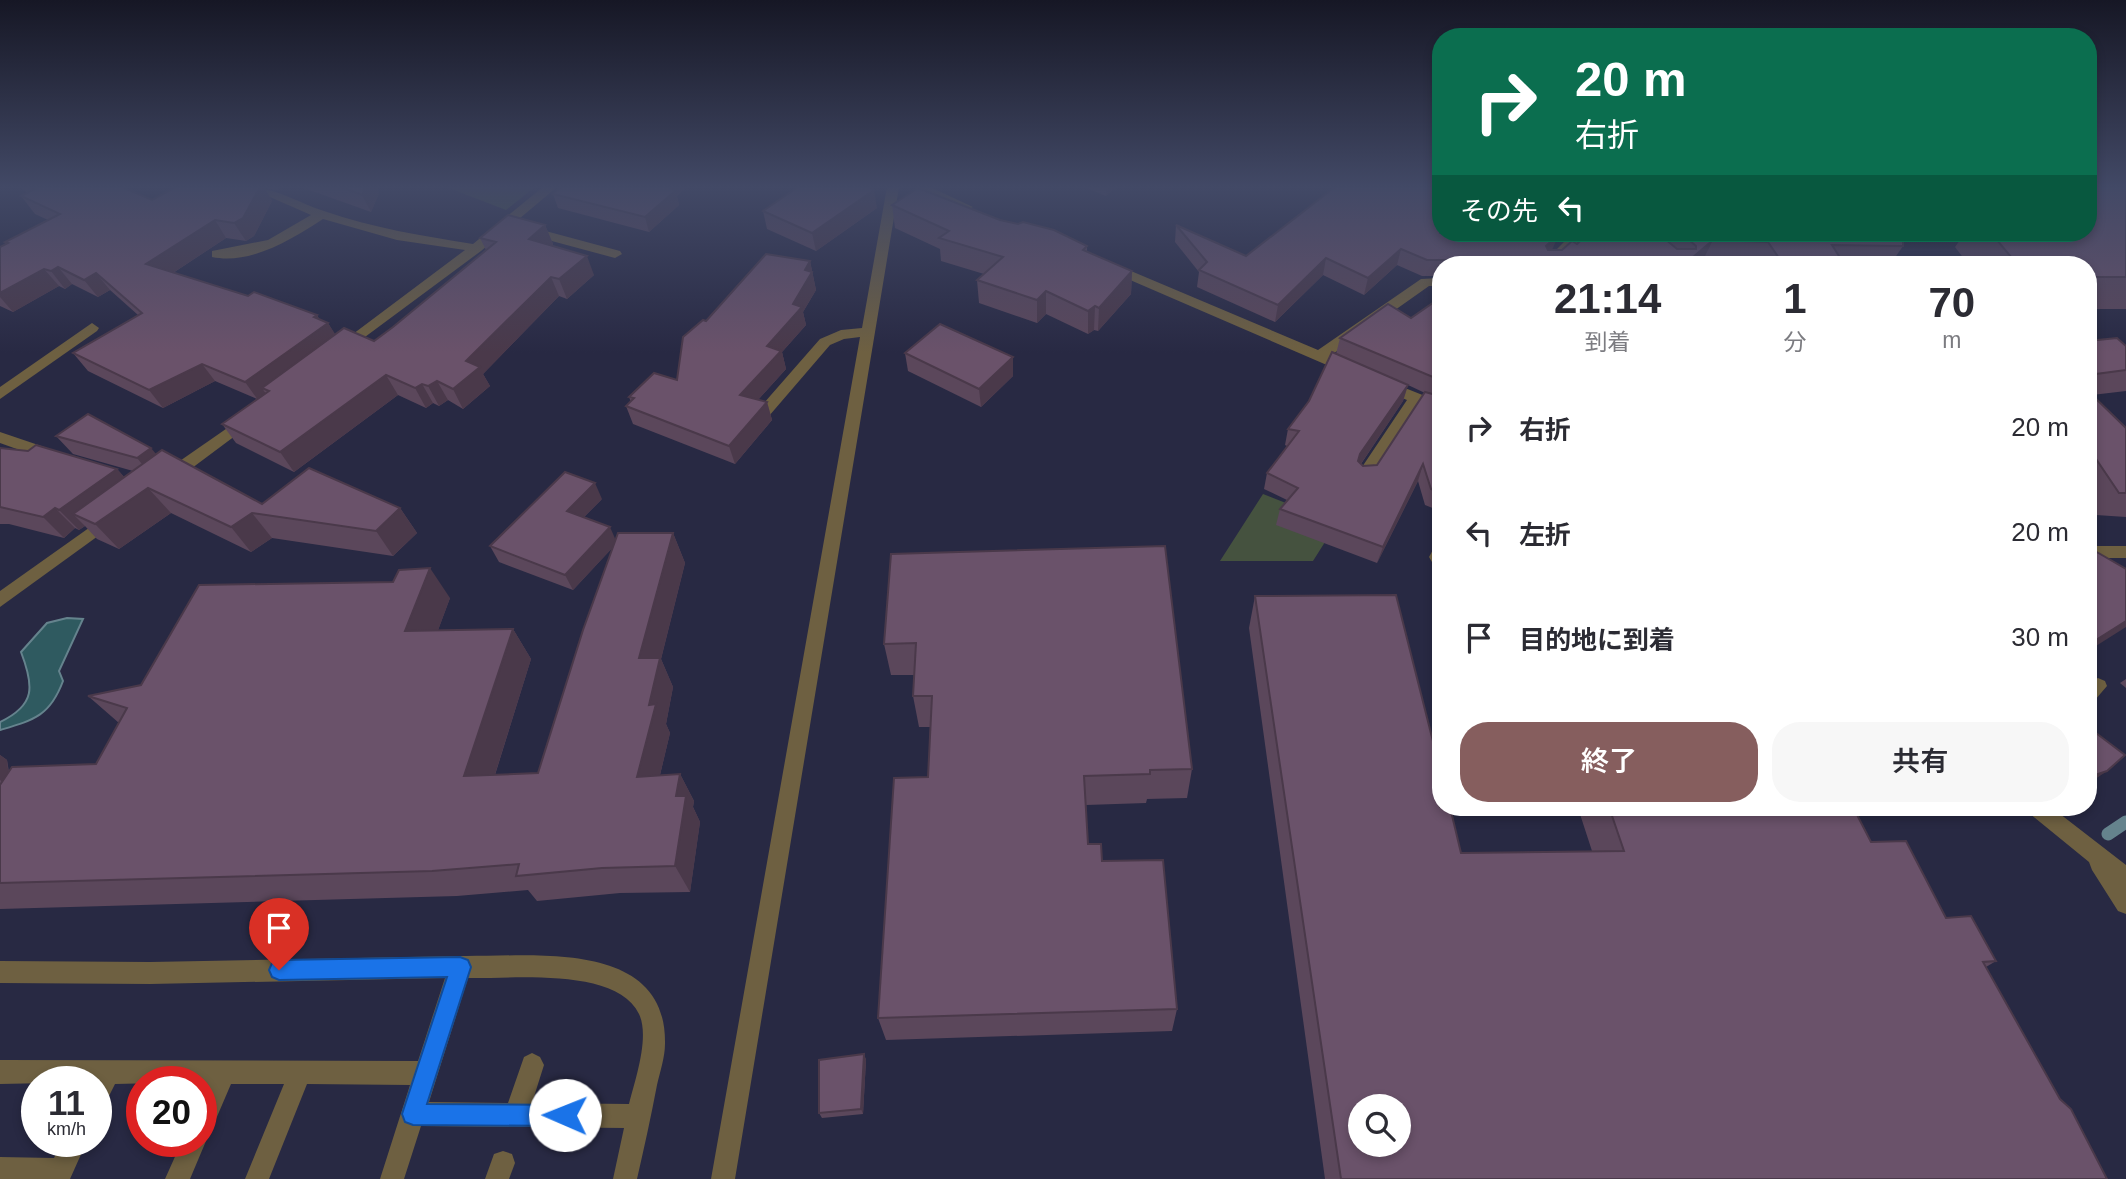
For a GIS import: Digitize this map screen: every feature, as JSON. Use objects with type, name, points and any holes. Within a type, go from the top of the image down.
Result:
[{"type":"street","points":[[217,254],[252,252],[278,242]]},
{"type":"street","points":[[437,242],[476,248]]},
{"type":"street","points":[[326,361],[484,242]]},
{"type":"street","points":[[570,242],[615,254]]},
{"type":"street","points":[[723,1179],[884,242]]},
{"type":"street","points":[[1557,256],[1571,242]]},
{"type":"street","points":[[1094,260],[1432,405]]},
{"type":"street","points":[[1318,357],[1426,282],[1432,282]]},
{"type":"street","points":[[0,394],[92,328]]},
{"type":"street","points":[[764,412],[825,342],[841,335],[868,332]]},
{"type":"street","points":[[1364,476],[1416,398]]},
{"type":"street","points":[[156,486],[261,410]]},
{"type":"street","points":[[0,437],[69,462]]},
{"type":"street","points":[[0,600],[122,511]]},
{"type":"street","points":[[2097,552],[2126,552]]},
{"type":"street","points":[[2047,816],[2126,878]]},
{"type":"street","points":[[2092,852],[2126,904]]},
{"type":"street","points":[[0,972],[460,967],[578,969],[613,977],[635,990],[651,1011],[654,1045],[625,1179]]},
{"type":"street","points":[[392,1179],[460,967]]},
{"type":"street","points":[[516,1115],[532,1065]]},
{"type":"street","points":[[0,1072],[21,1072]]},
{"type":"street","points":[[112,1073],[426,1073]]},
{"type":"street","points":[[217,1089],[224,1073]]},
{"type":"street","points":[[257,1179],[300,1073]]},
{"type":"street","points":[[413,1114],[639,1116]]},
{"type":"street","points":[[0,1169],[59,1174],[67,1157]]},
{"type":"street","points":[[177,1179],[187,1157]]},
{"type":"shaded area","points":[[1263,494],[1324,518],[1351,501],[1313,561],[1220,561]]},
{"type":"shaded area","points":[[67,618],[83,619],[59,671],[63,681],[58,693],[39,715],[0,730],[0,722],[20,709],[29,693],[30,685],[21,652],[47,623]]},
{"type":"building","points":[[5,242],[180,242],[146,264],[248,296],[254,292],[317,315],[314,317],[328,323],[245,382],[202,364],[149,390],[73,353],[142,313],[96,273],[84,280],[58,267],[51,271],[44,269],[0,293],[0,247],[8,243]]},
{"type":"building","points":[[496,242],[539,242],[587,256],[559,279],[551,277],[466,361],[480,367],[453,389],[437,381],[415,388],[386,375],[280,452],[222,424],[269,391],[262,388],[344,328],[374,341]]},
{"type":"building","points":[[953,242],[1079,242],[1087,246],[1083,250],[1132,271],[1099,308],[1095,306],[1088,311],[1046,291],[1037,300],[977,280],[1003,257]]},
{"type":"building","points":[[1190,242],[1214,242],[1246,256],[1264,242],[1550,242],[1546,246],[1548,250],[1562,250],[1571,242],[1669,242],[1677,249],[1696,249],[1691,242],[1711,242],[1694,256],[1432,256],[1432,260],[1427,260],[1401,249],[1368,278],[1326,258],[1278,305],[1199,270],[1207,262]]},
{"type":"building","points":[[1768,242],[1903,242],[1903,246],[1832,245],[1839,256],[1778,256]]},
{"type":"building","points":[[1999,242],[2126,242],[2126,277],[2097,277],[2097,256],[2010,256]]},
{"type":"building","points":[[766,254],[810,261],[805,270],[812,272],[793,304],[802,307],[767,346],[781,351],[740,395],[767,402],[729,446],[626,406],[634,398],[629,397],[654,373],[677,380],[683,337],[703,320],[706,321]]},
{"type":"building","points":[[1388,304],[1411,318],[1432,304],[1432,377],[1340,338]]},
{"type":"building","points":[[940,324],[1013,357],[979,389],[905,353]]},
{"type":"building","points":[[2117,338],[2126,346],[2126,370],[2097,374],[2097,340]]},
{"type":"building","points":[[1332,352],[1408,385],[1360,454],[1358,461],[1363,466],[1377,465],[1425,392],[1432,394],[1432,489],[1423,464],[1383,547],[1280,509],[1298,488],[1267,473],[1299,431],[1288,429],[1309,401]]},
{"type":"building","points":[[2097,400],[2126,428],[2126,493],[2119,493],[2097,460]]},
{"type":"building","points":[[88,414],[151,448],[137,458],[56,436]]},
{"type":"building","points":[[36,445],[117,469],[59,510],[55,508],[43,517],[0,507],[0,448],[28,451]]},
{"type":"building","points":[[162,450],[262,504],[309,468],[400,508],[376,531],[252,513],[231,527],[148,488],[95,524],[73,514]]},
{"type":"building","points":[[565,472],[595,483],[567,511],[610,527],[565,575],[490,546]]},
{"type":"building","points":[[618,533],[673,533],[639,658],[660,658],[649,705],[656,704],[637,777],[680,774],[676,796],[686,796],[675,866],[602,868],[516,876],[519,864],[432,871],[0,883],[0,785],[12,767],[96,764],[127,708],[88,696],[141,685],[199,585],[393,582],[399,570],[430,568],[405,631],[513,629],[464,776],[538,773],[583,630]]},
{"type":"building","points":[[1165,546],[1192,769],[1150,770],[1150,774],[1084,776],[1088,844],[1101,844],[1102,861],[1163,860],[1177,1009],[878,1018],[894,778],[928,777],[932,696],[913,696],[916,643],[884,644],[891,554]]},
{"type":"building","points":[[2097,552],[2126,569],[2126,621],[2097,639]]},
{"type":"building","points":[[1396,595],[1432,737],[1432,816],[1452,816],[1461,853],[1624,851],[1612,816],[1858,816],[1871,842],[1906,841],[1946,918],[1971,916],[1996,961],[1983,962],[2060,1099],[2071,1109],[2107,1179],[1341,1179],[1255,596]]},
{"type":"building","points":[[2097,734],[2125,755],[2107,771],[2097,774]]},
{"type":"building","points":[[864,1054],[861,1109],[819,1113],[819,1060]]},
{"type":"waterway","points":[[2108,834],[2126,822]]},
{"type":"route","points":[[279,970],[460,967],[413,1114],[565,1115]]}]
